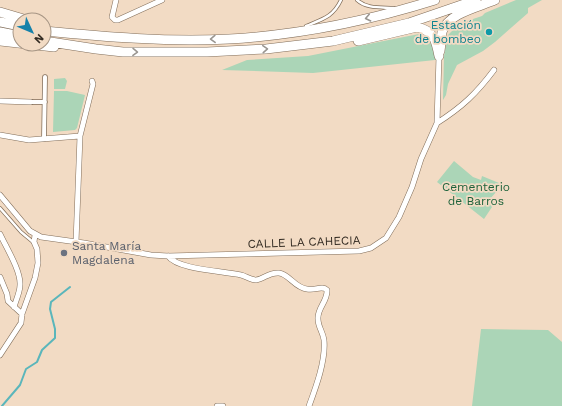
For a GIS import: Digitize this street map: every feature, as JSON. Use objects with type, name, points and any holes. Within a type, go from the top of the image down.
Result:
[{"type":"highway","points":[[52,32],[120,38],[203,40],[248,37],[294,32],[380,16],[435,0]]},
{"type":"highway","points":[[0,42],[40,47],[123,52],[207,52],[266,49],[333,41],[409,22],[476,0]]},
{"type":"highway","points":[[439,56],[442,32],[447,22],[455,16],[495,0]]},
{"type":"highway","points":[[0,12],[12,16]]},
{"type":"highway","points":[[0,22],[12,24]]},
{"type":"highway","points":[[52,26],[81,30],[92,35]]},
{"type":"highway","points":[[333,41],[355,42],[417,28],[426,29],[433,35],[439,56]]},
{"type":"highway","points":[[0,32],[12,34]]},
{"type":"highway","points":[[52,42],[96,50]]},
{"type":"street","points":[[116,0],[112,17],[115,20],[122,19],[162,0]]},
{"type":"street","name":"CALLE LA CAHECIA","points":[[35,235],[168,256],[359,251],[371,248],[386,238],[399,217],[408,198],[421,159],[437,123],[439,56]]},
{"type":"street","points":[[437,123],[472,98],[494,70]]},
{"type":"street","points":[[44,139],[45,77]]},
{"type":"street","points":[[76,242],[80,136],[94,84],[92,81]]},
{"type":"street","points":[[0,101],[45,102]]},
{"type":"street","points":[[0,135],[29,140],[80,136]]},
{"type":"street","points":[[0,195],[35,235],[34,242],[37,249],[38,263],[35,278],[22,314],[21,323],[0,355]]},
{"type":"street","points":[[0,234],[20,280],[19,294],[14,307]]},
{"type":"street","points":[[168,256],[171,260],[177,262],[216,272],[242,275],[252,280],[260,279],[271,274],[281,274],[301,288],[314,290],[323,287],[326,288],[328,293],[318,312],[319,327],[324,341],[323,354],[316,388],[309,406]]},
{"type":"street","points":[[0,277],[7,294],[8,301],[22,314]]},
{"type":"street","points":[[217,406],[223,406]]},
{"type":"lane","points":[[294,32],[330,16],[337,9],[341,0]]},
{"type":"lane","points":[[357,0],[368,7],[406,9]]},
{"type":"lane","points":[[0,208],[21,232],[34,242]]},
{"type":"green space","points":[[516,0],[542,0],[528,8],[528,13],[495,42],[483,51],[457,65],[448,84],[446,95],[443,100],[444,56],[448,35],[457,26]]},
{"type":"green space","points":[[419,34],[435,47],[435,60],[313,73],[222,70],[247,60],[308,56]]},
{"type":"green space","points":[[65,78],[67,81],[65,89],[54,89],[54,79]]},
{"type":"green space","points":[[54,91],[67,91],[85,95],[77,128],[75,130],[53,132]]},
{"type":"green space","name":"Cementerio de Barros","points":[[454,161],[473,177],[481,180],[482,176],[499,183],[495,189],[497,191],[489,200],[492,207],[484,219],[437,182]]},
{"type":"green space","points":[[481,329],[548,330],[562,342],[562,406],[472,406]]},
{"type":"waterway","points":[[2,406],[20,385],[26,369],[37,362],[42,350],[55,338],[55,329],[50,309],[51,302],[70,287]]},
{"type":"place","name":"Estación de bombeo","points":[[489,32]]},
{"type":"place","name":"Santa María Magdalena","points":[[64,253]]}]
